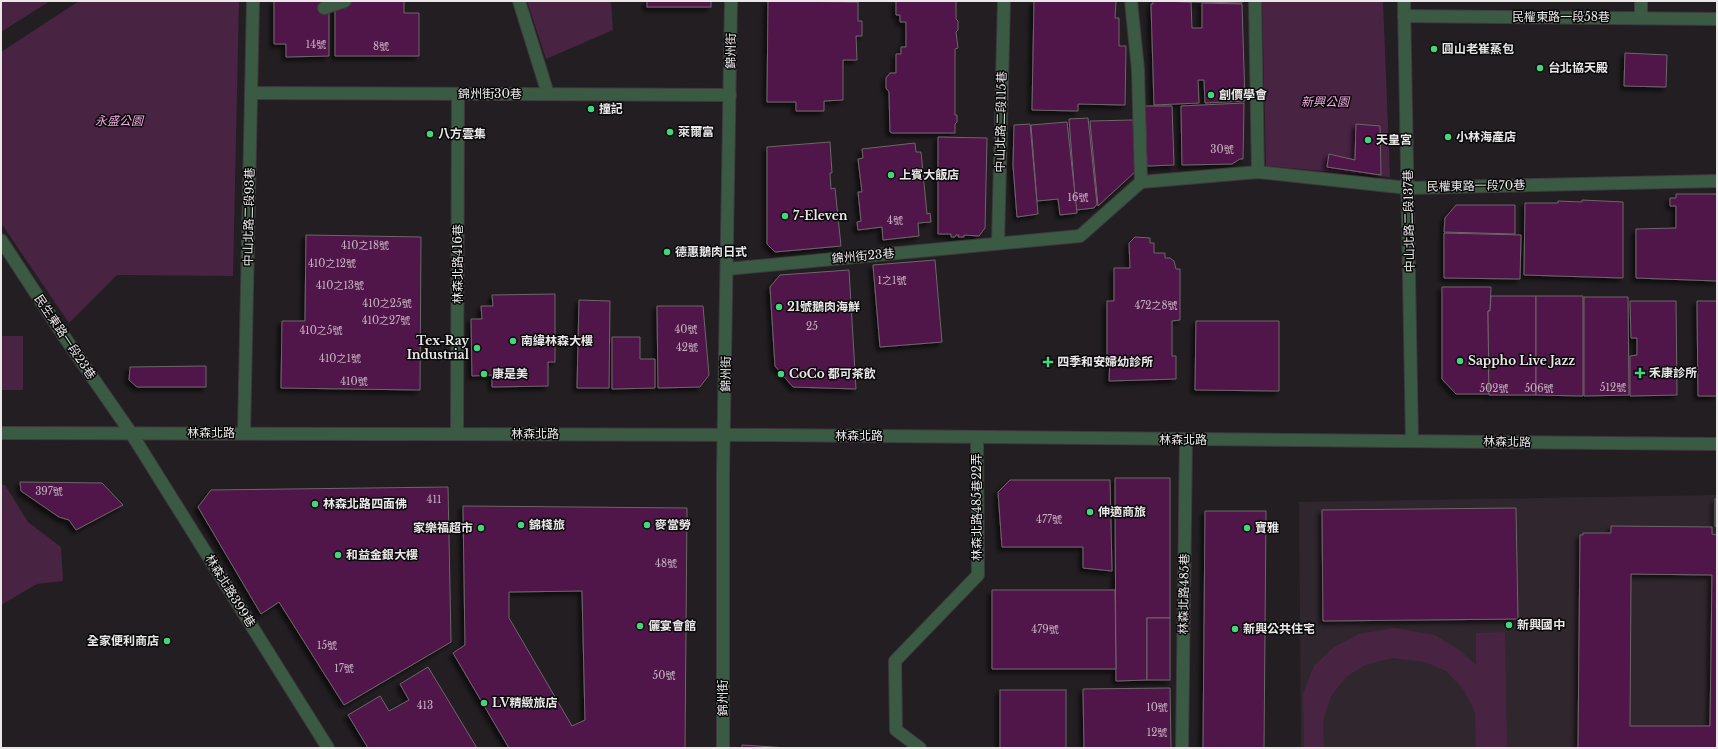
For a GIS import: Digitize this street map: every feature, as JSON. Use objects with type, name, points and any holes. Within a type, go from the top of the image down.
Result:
[{"type":"street","name":"中山北路二段93巷","points":[[244,433],[253,1]]},
{"type":"street","points":[[324,8],[345,1]]},
{"type":"street","points":[[519,1],[548,94]]},
{"type":"street","name":"錦州街","points":[[723,748],[724,435],[732,1]]},
{"type":"street","name":"中山北路二段115巷","points":[[998,243],[1004,1]]},
{"type":"street","points":[[1131,1],[1138,70],[1141,182]]},
{"type":"street","points":[[1255,1],[1258,172]]},
{"type":"street","name":"中山北路二段137巷","points":[[1404,1],[1412,441]]},
{"type":"street","points":[[1641,1],[1641,18]]},
{"type":"street","name":"民權東路一段58巷","points":[[1404,16],[1717,19]]},
{"type":"street","name":"錦州街30巷","points":[[251,93],[730,95]]},
{"type":"street","name":"林森北路416巷","points":[[458,94],[458,434]]},
{"type":"street","name":"民權東路一段70巷","points":[[1141,182],[1258,172],[1408,188],[1717,181]]},
{"type":"street","name":"錦州街23巷","points":[[727,269],[1080,236],[1141,182]]},
{"type":"street","name":"民生東路一段23巷","points":[[1,240],[63,335],[131,433]]},
{"type":"street","name":"林森北路","points":[[1,433],[977,436],[1186,440],[1717,444]]},
{"type":"street","name":"林森北路399巷","points":[[131,433],[328,748]]},
{"type":"street","name":"林森北路485巷22弄","points":[[920,748],[896,730],[895,661],[978,575],[977,436]]},
{"type":"street","name":"林森北路485巷","points":[[1182,748],[1186,440]]},
{"type":"shaded area","name":"新興國中","points":[[1717,495],[1717,748],[1301,748],[1299,502]]},
{"type":"green space","points":[[1,1],[50,1],[1,32]]},
{"type":"green space","name":"永盛公園","points":[[79,1],[239,1],[233,276],[117,275],[69,323],[1,223],[1,52]]},
{"type":"green space","points":[[527,1],[611,1],[613,30],[546,59]]},
{"type":"green space","name":"新興公園","points":[[1262,1],[1383,1],[1390,177],[1266,166]]},
{"type":"green space","points":[[1,336],[23,336],[23,390],[1,390]]},
{"type":"green space","points":[[1,485],[5,485],[28,522],[61,547],[63,581],[37,584],[1,605]]},
{"type":"green space","points":[[1394,628],[1435,635],[1459,650],[1476,665],[1476,633],[1505,632],[1507,748],[1476,748],[1475,712],[1464,690],[1446,671],[1425,662],[1392,658],[1365,665],[1346,677],[1331,696],[1323,721],[1324,748],[1304,748],[1303,694],[1314,666],[1334,647],[1359,634]]},
{"type":"building","points":[[274,1],[329,1],[329,56],[286,57],[286,44],[274,44]]},
{"type":"building","points":[[335,1],[404,1],[404,13],[419,13],[419,56],[335,56]]},
{"type":"building","points":[[647,1],[711,1],[711,7],[647,7]]},
{"type":"building","points":[[768,1],[858,2],[858,21],[862,21],[862,36],[856,36],[857,60],[843,60],[843,100],[824,101],[824,111],[796,111],[796,102],[767,102]]},
{"type":"building","points":[[896,1],[956,1],[956,19],[958,21],[958,30],[956,32],[958,48],[955,49],[955,115],[957,115],[957,122],[955,124],[955,133],[890,132],[889,92],[886,88],[886,78],[890,73],[896,73],[896,54],[901,54],[901,47],[906,47],[906,22],[900,22],[900,15],[896,15]]},
{"type":"building","points":[[1034,1],[1116,1],[1115,18],[1119,18],[1119,46],[1126,46],[1125,105],[1078,104],[1078,111],[1032,110]]},
{"type":"building","points":[[1153,1],[1191,2],[1192,28],[1202,28],[1202,3],[1242,4],[1245,101],[1205,103],[1204,80],[1198,80],[1199,103],[1154,105],[1151,4],[1153,4]]},
{"type":"building","points":[[1154,1],[1242,1],[1242,3]]},
{"type":"building","points":[[1625,53],[1667,55],[1666,87],[1624,86]]},
{"type":"building","points":[[1244,103],[1243,159],[1240,159],[1232,164],[1182,165],[1181,106]]},
{"type":"building","points":[[1145,106],[1172,106],[1174,165],[1147,166]]},
{"type":"building","points":[[1088,118],[1097,204],[1094,208],[1076,210],[1069,119]]},
{"type":"building","points":[[1133,120],[1136,171],[1098,206],[1090,121]]},
{"type":"building","points":[[1067,122],[1077,213],[1060,215],[1058,199],[1037,201],[1031,125]]},
{"type":"building","points":[[1030,124],[1038,214],[1017,217],[1013,165],[1014,125]]},
{"type":"building","name":"天皇宮","points":[[1356,124],[1380,126],[1381,175],[1327,167],[1329,154],[1355,160]]},
{"type":"building","points":[[938,137],[987,138],[985,228],[979,236],[964,235],[964,237],[958,237],[959,235],[956,235],[955,237],[951,237],[951,234],[938,234]]},
{"type":"building","points":[[830,142],[832,173],[830,173],[831,189],[835,188],[841,246],[775,252],[767,244],[767,147]]},
{"type":"building","name":"上賓大飯店","points":[[915,143],[916,152],[921,152],[927,214],[930,213],[931,222],[918,223],[919,236],[883,240],[882,227],[858,230],[857,222],[861,221],[858,192],[862,192],[858,159],[863,158],[862,149]]},
{"type":"building","points":[[1676,194],[1717,194],[1717,281],[1636,278],[1636,229],[1676,228],[1676,206],[1670,206],[1670,198],[1676,198]]},
{"type":"building","points":[[1582,200],[1623,202],[1623,278],[1524,275],[1525,203],[1558,203],[1558,201],[1582,202]]},
{"type":"building","points":[[1456,205],[1515,205],[1515,234],[1444,232],[1445,218]]},
{"type":"building","points":[[1444,233],[1521,235],[1520,279],[1444,278]]},
{"type":"building","points":[[306,235],[421,237],[420,390],[281,388],[282,321],[305,321]]},
{"type":"building","points":[[1135,237],[1150,238],[1150,243],[1154,243],[1154,253],[1165,253],[1165,258],[1170,258],[1174,261],[1176,269],[1180,269],[1180,320],[1172,321],[1172,356],[1176,356],[1176,379],[1109,381],[1110,358],[1107,358],[1107,301],[1114,301],[1114,268],[1130,268],[1129,243]]},
{"type":"building","points":[[935,260],[942,342],[880,347],[873,265]]},
{"type":"building","points":[[849,270],[856,389],[793,387],[775,366],[770,287],[780,275]]},
{"type":"building","points":[[1442,287],[1491,287],[1490,311],[1488,311],[1489,394],[1456,394],[1442,379]]},
{"type":"building","name":"南緯林森大樓","points":[[555,294],[555,362],[548,362],[548,386],[492,387],[492,375],[472,376],[471,319],[482,319],[481,306],[493,306],[492,295]]},
{"type":"building","points":[[1491,296],[1536,296],[1536,395],[1489,395],[1488,311],[1490,311]]},
{"type":"building","points":[[1536,296],[1583,296],[1583,396],[1536,395]]},
{"type":"building","points":[[1584,297],[1628,297],[1629,395],[1584,396]]},
{"type":"building","points":[[579,300],[610,301],[609,388],[577,388]]},
{"type":"building","points":[[1630,301],[1676,301],[1677,395],[1630,396],[1630,356],[1637,355],[1637,338],[1631,338]]},
{"type":"building","points":[[1697,301],[1717,301],[1717,396],[1698,396]]},
{"type":"building","points":[[657,306],[703,306],[709,375],[700,387],[658,388]]},
{"type":"building","points":[[1196,321],[1279,321],[1279,391],[1195,390]]},
{"type":"building","points":[[612,337],[640,337],[640,359],[655,359],[655,388],[612,389]]},
{"type":"building","points":[[206,366],[206,387],[137,387],[129,380],[130,367]]},
{"type":"building","points":[[1115,478],[1170,478],[1170,618],[1147,618],[1147,680],[1116,681]]},
{"type":"building","points":[[1010,480],[1110,480],[1112,571],[1083,568],[1083,547],[1002,547],[998,492]]},
{"type":"building","points":[[20,482],[102,483],[123,505],[76,530],[69,520],[59,517],[21,491]]},
{"type":"building","name":"和益金銀大樓","points":[[448,487],[451,642],[344,705],[279,602],[261,614],[198,507],[211,490]]},
{"type":"building","points":[[1715,499],[1717,499],[1717,526],[1715,526]]},
{"type":"building","points":[[463,506],[687,508],[685,748],[509,748],[453,653],[465,645]],"holes":[[[582,591],[585,720],[572,726],[509,618],[509,592]]]},
{"type":"building","points":[[1516,508],[1518,619],[1323,621],[1322,510]]},
{"type":"building","name":"新興公共住宅","points":[[1205,511],[1266,511],[1264,748],[1203,748]]},
{"type":"building","points":[[1611,526],[1712,527],[1712,534],[1717,535],[1717,748],[1578,748],[1580,535],[1583,535],[1583,533],[1611,533]],"holes":[[[1631,574],[1712,575],[1710,726],[1630,726]]]},
{"type":"building","points":[[992,590],[1115,590],[1116,669],[992,669]]},
{"type":"building","points":[[1147,618],[1170,618],[1170,680],[1147,680]]},
{"type":"building","points":[[428,667],[477,748],[368,748],[348,715],[380,696],[389,711],[409,700],[400,684]]},
{"type":"building","points":[[1170,688],[1171,748],[1084,748],[1083,689]]},
{"type":"building","points":[[1000,690],[1066,690],[1066,748],[1000,748]]},
{"type":"building","points":[[742,745],[788,748],[742,748]]},
{"type":"place","name":"圓山老崔蒸包","points":[[1434,49]]},
{"type":"place","name":"台北協天殿","points":[[1540,68]]},
{"type":"place","name":"創價學會","points":[[1211,95]]},
{"type":"place","name":"撞記","points":[[591,109]]},
{"type":"place","name":"萊爾富","points":[[670,132]]},
{"type":"place","name":"八方雲集","points":[[430,134]]},
{"type":"place","name":"小林海產店","points":[[1448,137]]},
{"type":"place","name":"天皇宮","points":[[1368,140]]},
{"type":"place","name":"上賓大飯店","points":[[891,175]]},
{"type":"place","name":"7-Eleven","points":[[785,216]]},
{"type":"place","name":"德惠鵝肉日式","points":[[667,252]]},
{"type":"place","name":"21號鵝肉海鮮","points":[[779,307]]},
{"type":"place","name":"南緯林森大樓","points":[[513,341]]},
{"type":"place","name":"Tex-Ray Industrial","points":[[477,348]]},
{"type":"place","name":"Sappho Live Jazz","points":[[1460,361]]},
{"type":"place","name":"四季和安婦幼診所","points":[[1048,362]]},
{"type":"place","name":"禾康診所","points":[[1640,373]]},
{"type":"place","name":"康是美","points":[[484,374]]},
{"type":"place","name":"CoCo 都可茶飲","points":[[781,374]]},
{"type":"place","name":"林森北路四面佛","points":[[315,504]]},
{"type":"place","name":"伸適商旅","points":[[1090,512]]},
{"type":"place","name":"錦棧旅","points":[[521,525]]},
{"type":"place","name":"麥當勞","points":[[647,525]]},
{"type":"place","name":"家樂福超市","points":[[481,528]]},
{"type":"place","name":"寶雅","points":[[1247,528]]},
{"type":"place","name":"和益金銀大樓","points":[[338,555]]},
{"type":"place","name":"新興國中","points":[[1509,625]]},
{"type":"place","name":"儷宴會館","points":[[640,626]]},
{"type":"place","name":"新興公共住宅","points":[[1235,629]]},
{"type":"place","name":"全家便利商店","points":[[167,641]]},
{"type":"place","name":"LV精緻旅店","points":[[484,703]]}]
